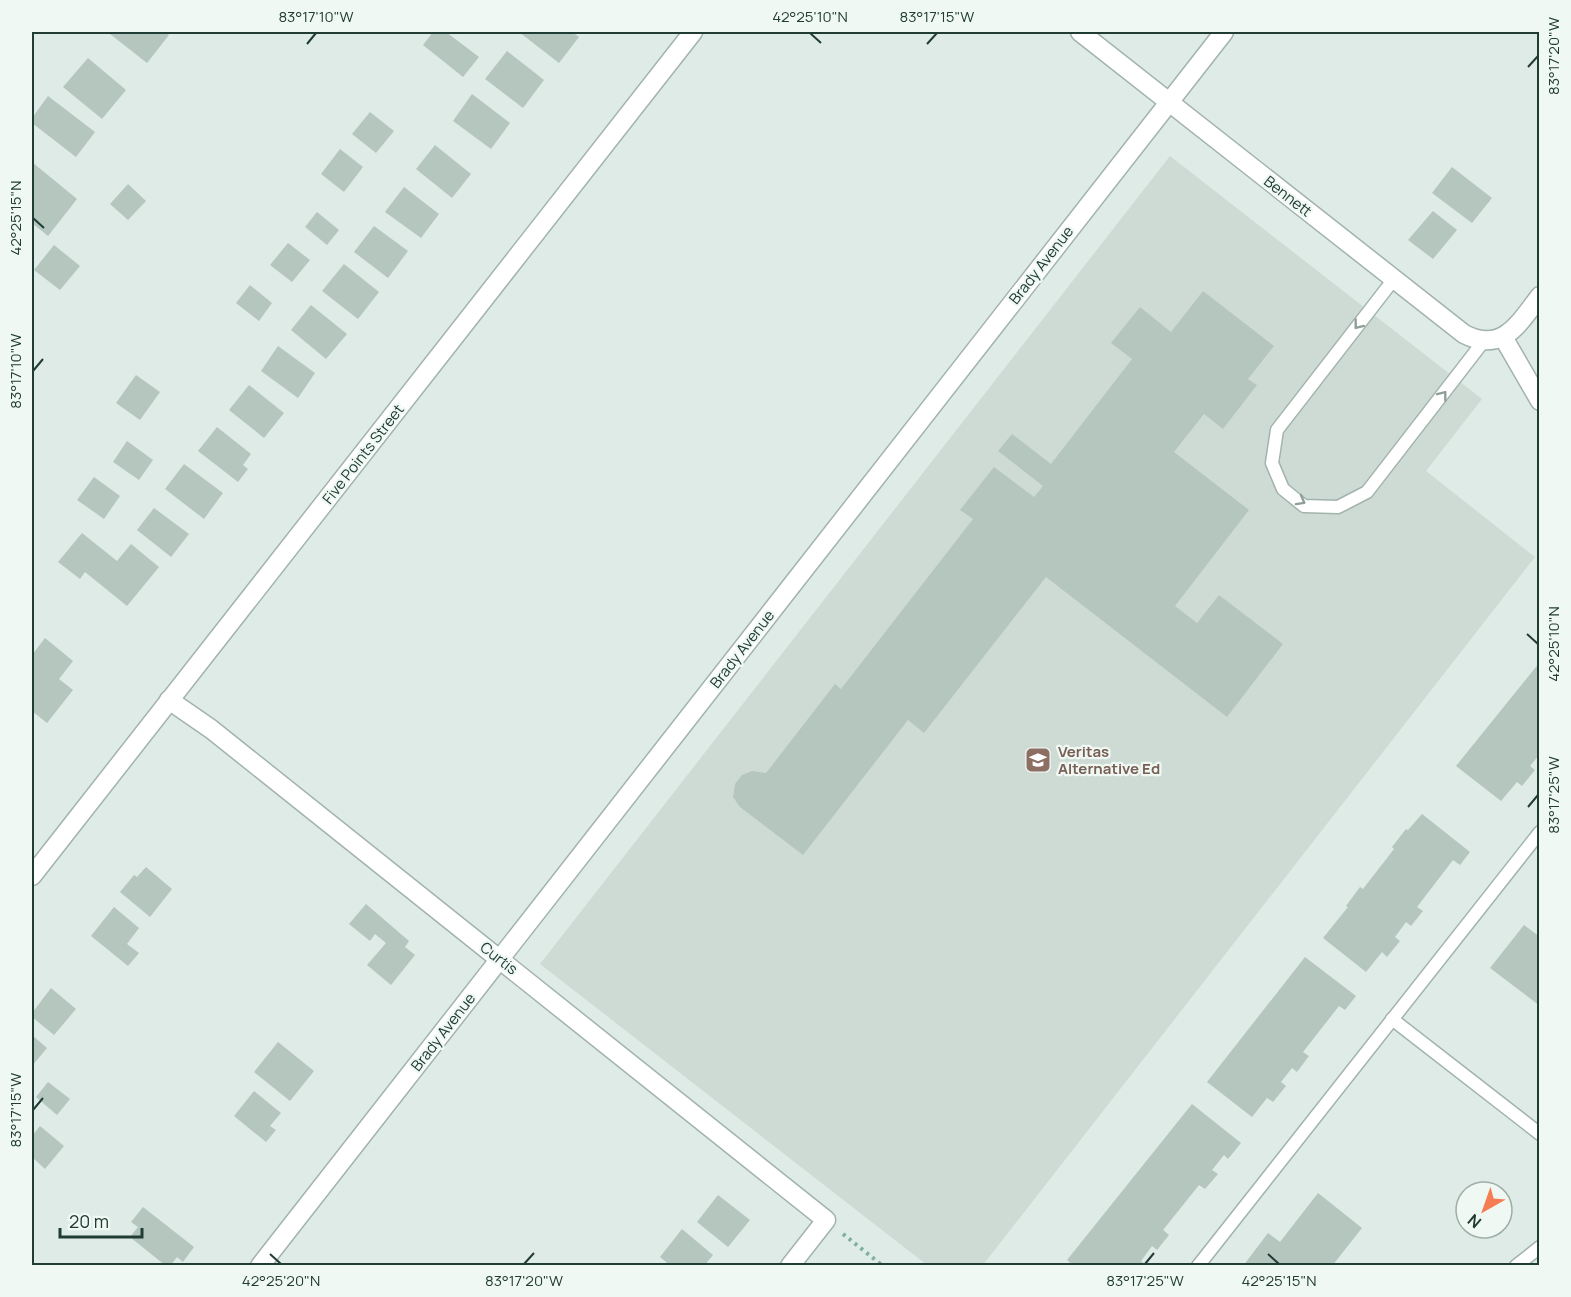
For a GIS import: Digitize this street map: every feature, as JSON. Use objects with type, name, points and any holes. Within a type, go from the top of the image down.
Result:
[{"type":"street","name":"Five Points Street","points":[[32,876],[693,32]]},
{"type":"street","name":"Bennett","points":[[1080,32],[1464,334],[1484,342]]},
{"type":"street","name":"Brady Avenue","points":[[260,1266],[1224,32]]},
{"type":"street","points":[[1484,342],[1503,337],[1515,328],[1539,296]]},
{"type":"street","points":[[1503,337],[1539,401]]},
{"type":"street","name":"Curtis","points":[[169,700],[211,729],[826,1220]]},
{"type":"street","points":[[790,1266],[826,1220]]},
{"type":"lane","points":[[1394,279],[1276,430],[1272,463],[1283,489],[1304,506],[1338,507],[1367,492],[1484,342]]},
{"type":"lane","points":[[1198,1266],[1539,832]]},
{"type":"lane","points":[[1392,1019],[1539,1134]]},
{"type":"lane","points":[[1516,1266],[1539,1247]]},
{"type":"path","points":[[826,1220],[883,1266]]},
{"type":"shaded area","name":"Veritas Alternative Ed","points":[[1170,156],[1482,399],[1426,471],[1535,557],[983,1265],[927,1265],[540,964]]},
{"type":"building","points":[[112,32],[165,32],[169,35],[147,63],[110,34]]},
{"type":"building","points":[[433,32],[446,32],[479,57],[463,77],[423,45]]},
{"type":"building","points":[[519,32],[572,32],[579,37],[559,63]]},
{"type":"building","points":[[507,51],[544,80],[523,108],[485,79]]},
{"type":"building","points":[[88,58],[126,90],[102,119],[63,87]]},
{"type":"building","points":[[472,94],[510,123],[491,149],[453,121]]},
{"type":"building","points":[[48,96],[95,132],[76,157],[32,123],[32,118]]},
{"type":"building","points":[[370,112],[394,131],[376,153],[352,134]]},
{"type":"building","points":[[435,145],[471,174],[452,198],[416,169]]},
{"type":"building","points":[[340,149],[363,167],[344,192],[321,174]]},
{"type":"building","points":[[32,162],[77,199],[48,236],[32,223]]},
{"type":"building","points":[[1452,167],[1492,198],[1472,223],[1432,193]]},
{"type":"building","points":[[128,184],[146,201],[128,220],[110,204]]},
{"type":"building","points":[[404,187],[439,214],[421,238],[385,212]]},
{"type":"building","points":[[1433,211],[1457,230],[1433,259],[1408,240]]},
{"type":"building","points":[[317,212],[339,230],[327,245],[305,227]]},
{"type":"building","points":[[374,226],[408,251],[388,278],[354,252]]},
{"type":"building","points":[[288,243],[310,260],[292,282],[270,265]]},
{"type":"building","points":[[54,245],[80,266],[60,290],[34,270]]},
{"type":"building","points":[[344,264],[379,292],[358,319],[322,291]]},
{"type":"building","points":[[250,285],[272,303],[259,321],[236,303]]},
{"type":"building","points":[[1203,291],[1274,346],[1248,379],[1257,385],[1223,429],[1204,414],[1174,452],[1249,510],[1175,606],[1197,623],[1219,595],[1283,644],[1227,717],[1046,577],[924,733],[908,720],[803,855],[740,807],[733,797],[735,784],[742,775],[752,771],[766,773],[835,684],[841,689],[973,519],[960,510],[994,467],[1034,497],[1043,486],[998,451],[1012,434],[1051,464],[1132,359],[1111,343],[1140,307],[1171,332]]},
{"type":"building","points":[[311,305],[347,334],[326,359],[291,330]]},
{"type":"building","points":[[278,346],[315,373],[298,398],[261,371]]},
{"type":"building","points":[[136,375],[160,392],[140,420],[116,403]]},
{"type":"building","points":[[249,385],[284,413],[264,438],[229,410]]},
{"type":"building","points":[[217,427],[251,454],[243,465],[248,469],[238,482],[198,451]]},
{"type":"building","points":[[127,441],[153,460],[139,480],[113,462]]},
{"type":"building","points":[[184,464],[223,493],[204,519],[165,489]]},
{"type":"building","points":[[94,477],[120,496],[104,519],[77,500]]},
{"type":"building","points":[[154,508],[189,534],[171,557],[137,530]]},
{"type":"building","points":[[82,533],[117,561],[131,544],[159,567],[127,606],[85,572],[80,579],[58,562]]},
{"type":"building","points":[[45,638],[73,661],[59,679],[73,690],[47,723],[32,711],[32,655]]},
{"type":"building","points":[[1540,662],[1540,754],[1530,766],[1535,770],[1522,786],[1517,782],[1501,801],[1456,766]]},
{"type":"building","points":[[1422,814],[1470,852],[1460,865],[1453,860],[1417,907],[1423,911],[1411,926],[1406,922],[1395,937],[1400,941],[1387,957],[1382,952],[1366,972],[1323,938],[1348,907],[1346,906],[1360,887],[1363,889],[1394,849],[1392,847],[1406,829],[1408,830]]},
{"type":"building","points":[[146,867],[172,889],[150,917],[120,892],[134,875],[137,877]]},
{"type":"building","points":[[366,904],[409,941],[405,947],[415,955],[391,985],[367,965],[386,943],[375,934],[370,941],[349,924]]},
{"type":"building","points":[[114,907],[139,928],[127,944],[139,953],[128,966],[91,936]]},
{"type":"building","points":[[1524,925],[1540,937],[1540,1006],[1490,968]]},
{"type":"building","points":[[1305,957],[1356,996],[1345,1010],[1339,1006],[1303,1052],[1309,1056],[1297,1072],[1292,1068],[1281,1082],[1286,1086],[1273,1102],[1267,1098],[1252,1117],[1207,1082]]},
{"type":"building","points":[[51,988],[76,1009],[54,1035],[32,1017],[32,1013]]},
{"type":"building","points":[[32,1035],[47,1048],[32,1066]]},
{"type":"building","points":[[278,1042],[314,1071],[290,1101],[254,1072]]},
{"type":"building","points":[[48,1082],[70,1099],[57,1115],[36,1097]]},
{"type":"building","points":[[254,1091],[281,1113],[270,1126],[276,1130],[266,1142],[234,1116]]},
{"type":"building","points":[[1192,1104],[1241,1143],[1228,1159],[1224,1155],[1212,1170],[1218,1174],[1205,1189],[1199,1185],[1163,1230],[1169,1235],[1157,1250],[1152,1246],[1141,1261],[1147,1266],[1074,1266],[1067,1260]]},
{"type":"building","points":[[40,1126],[64,1146],[45,1169],[32,1157],[32,1136]]},
{"type":"building","points":[[1318,1193],[1362,1228],[1332,1266],[1243,1266],[1268,1233],[1280,1242]]},
{"type":"building","points":[[718,1195],[750,1220],[728,1247],[697,1222]]},
{"type":"building","points":[[143,1207],[194,1247],[183,1262],[177,1257],[170,1266],[166,1266],[130,1237],[138,1227],[131,1222]]},
{"type":"building","points":[[682,1229],[713,1255],[704,1266],[671,1266],[660,1257]]},
{"type":"place","name":"Veritas Alternative Ed","points":[[1038,760]]}]
